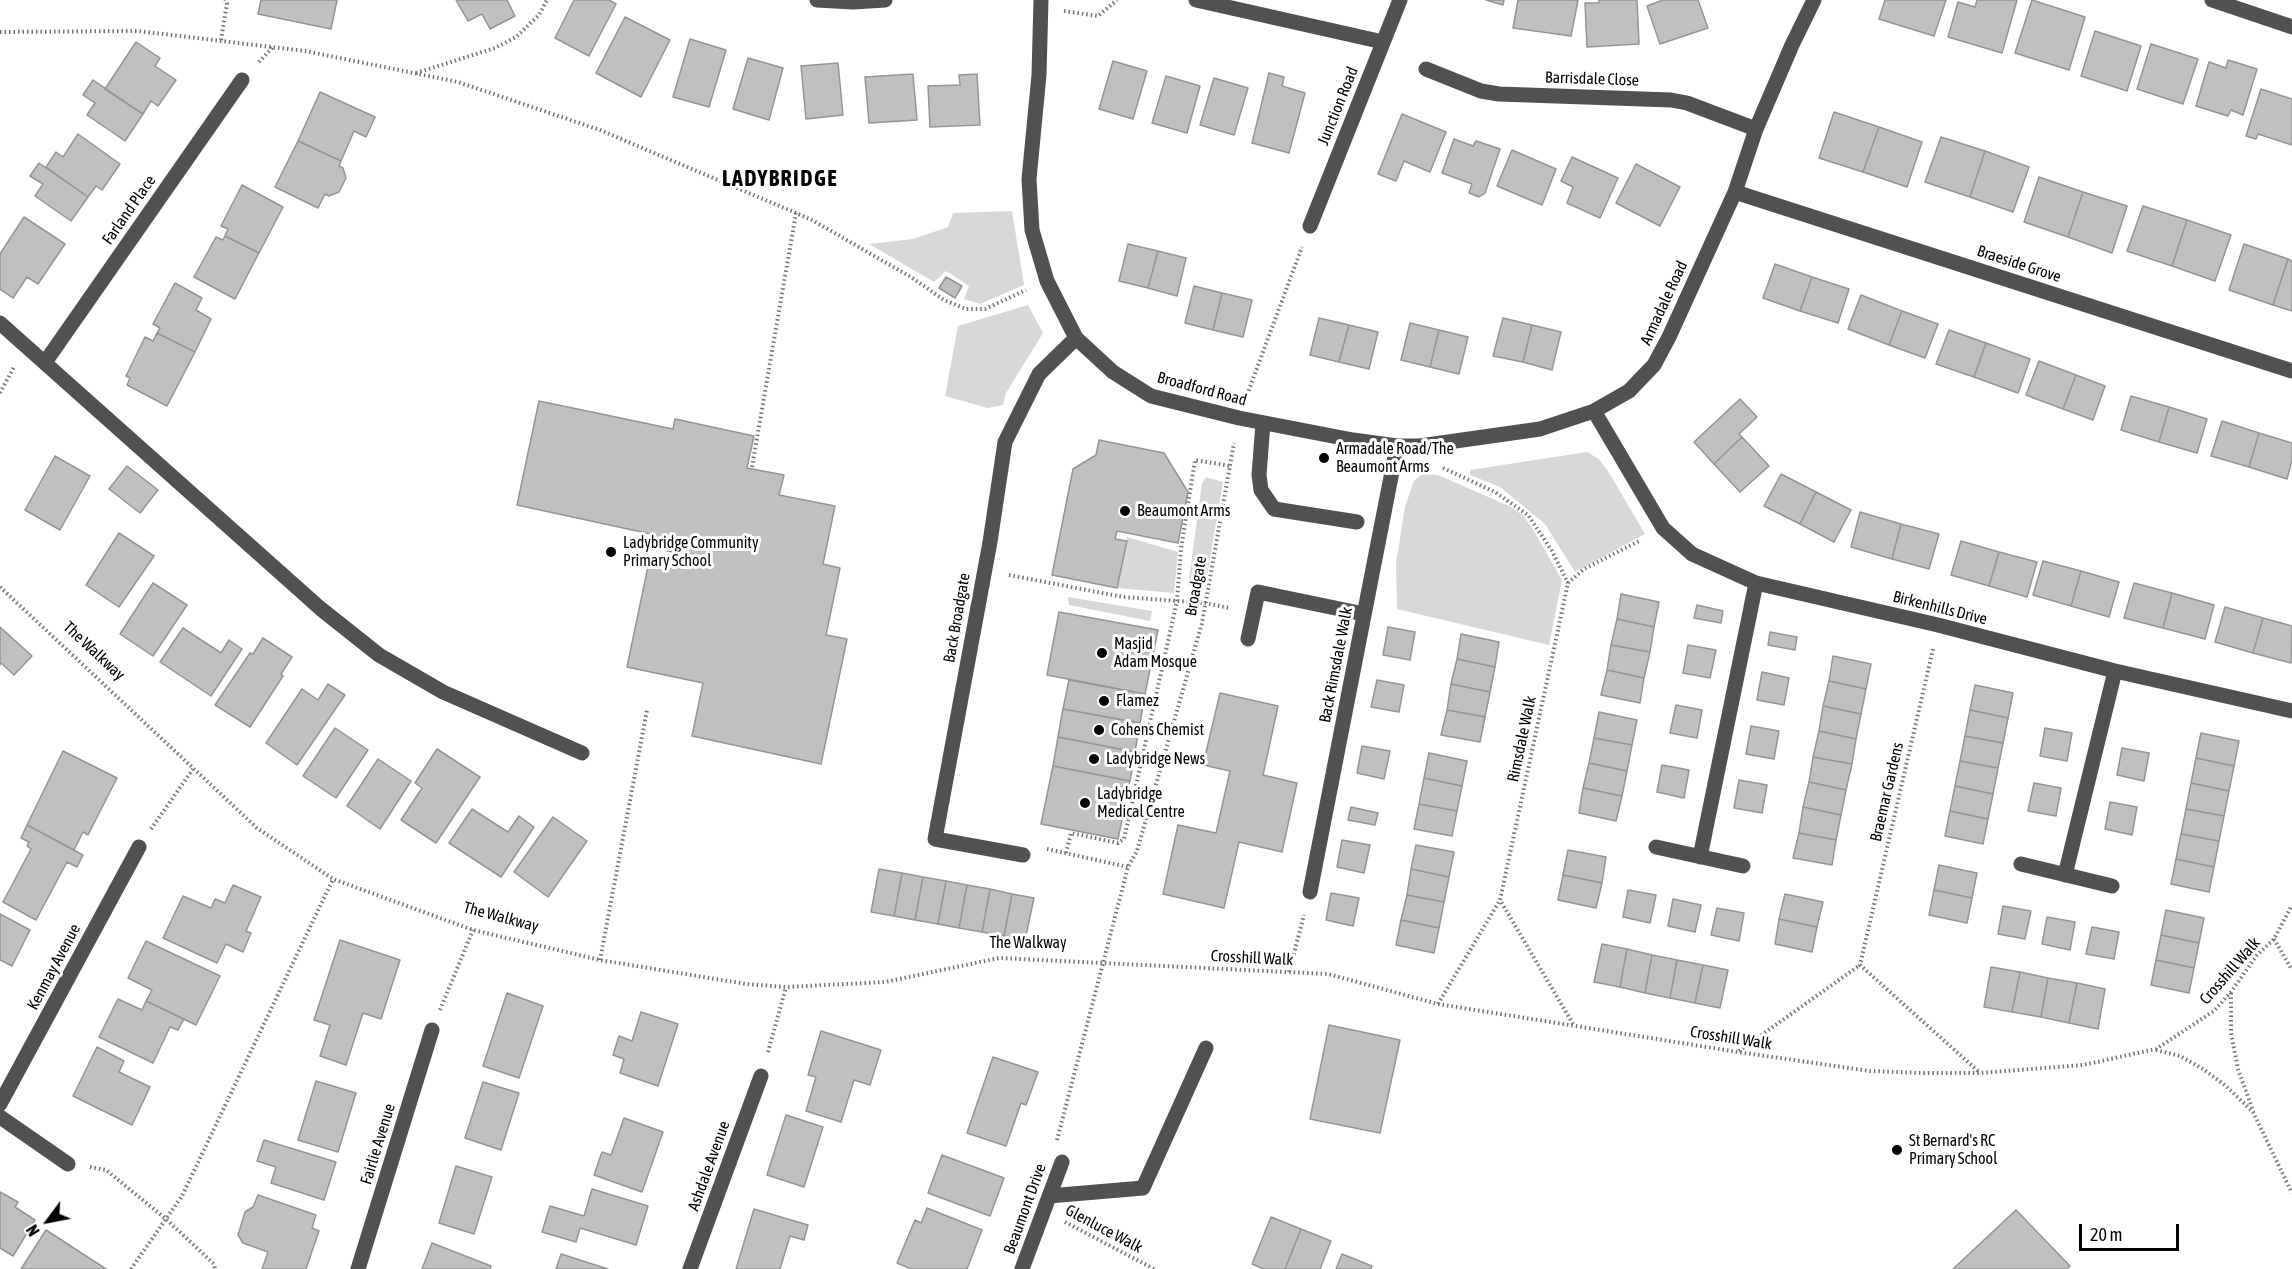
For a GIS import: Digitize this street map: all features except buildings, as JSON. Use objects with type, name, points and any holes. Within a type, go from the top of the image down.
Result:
[{"type":"street","points":[[817,0],[853,2],[885,0]]},
{"type":"street","points":[[1196,0],[1383,42]]},
{"type":"street","name":"Junction Road","points":[[1310,226],[1400,0]]},
{"type":"street","name":"Armadale Road","points":[[1396,446],[1420,446],[1540,429],[1594,411],[1629,391],[1654,365],[1735,192],[1756,129],[1814,0]]},
{"type":"street","points":[[2212,0],[2292,27]]},
{"type":"street","name":"Broadford Road","points":[[1041,4],[1039,75],[1029,179],[1032,230],[1047,281],[1076,338],[1113,372],[1151,396],[1263,423],[1396,446]]},
{"type":"street","name":"Barrisdale Close","points":[[1426,69],[1481,91],[1498,94],[1671,100],[1687,103],[1756,129]]},
{"type":"street","name":"Farland Place","points":[[46,361],[242,80]]},
{"type":"street","name":"Braeside Grove","points":[[1735,192],[2292,371]]},
{"type":"street","points":[[0,323],[46,361],[321,609],[380,655],[443,692],[582,753]]},
{"type":"street","name":"Back Broadgate","points":[[1023,855],[935,839],[985,570],[1005,442],[1039,375],[1076,338]]},
{"type":"street","name":"Birkenhills Drive","points":[[1594,411],[1663,528],[1692,554],[1756,582],[1938,625],[2115,671],[2292,711]]},
{"type":"street","points":[[1263,423],[1259,475],[1261,490],[1274,509],[1357,522]]},
{"type":"street","name":"Back Rimsdale Walk","points":[[1310,892],[1396,446]]},
{"type":"street","points":[[1700,857],[1756,582]]},
{"type":"street","points":[[1248,639],[1258,592],[1364,614]]},
{"type":"street","points":[[2065,875],[2115,671]]},
{"type":"street","name":"Kenmay Avenue","points":[[0,1104],[139,847]]},
{"type":"street","points":[[1656,847],[1743,866]]},
{"type":"street","points":[[2022,864],[2112,886]]},
{"type":"street","name":"Fairlie Avenue","points":[[358,1269],[432,1030]]},
{"type":"street","points":[[1046,1203],[1143,1188],[1206,1048]]},
{"type":"street","name":"Ashdale Avenue","points":[[690,1269],[761,1076]]},
{"type":"street","points":[[0,1117],[68,1164]]},
{"type":"street","name":"Beaumont Drive","points":[[1022,1269],[1062,1162]]},
{"type":"path","points":[[221,40],[227,3],[225,0]]},
{"type":"path","points":[[414,73],[495,48],[516,38],[539,15],[547,0]]},
{"type":"path","points":[[1041,4],[1098,16],[1117,0]]},
{"type":"path","points":[[0,32],[138,31],[221,40],[305,51],[458,82],[600,130],[810,219],[911,277],[944,300],[966,309],[985,309],[1047,281]]},
{"type":"path","points":[[752,467],[796,213]]},
{"type":"path","name":"Broadgate","points":[[1062,1162],[1056,1138],[1128,867],[1137,851],[1202,623],[1239,418],[1310,226]]},
{"type":"path","points":[[1420,446],[1434,465],[1495,492],[1528,515],[1552,551],[1569,583],[1584,569],[1663,528]]},
{"type":"path","points":[[1066,853],[1071,833],[1118,843],[1124,839],[1177,601],[1181,549],[1195,460],[1230,466]]},
{"type":"path","points":[[985,570],[1124,597],[1205,603],[1254,613]]},
{"type":"path","name":"Rimsdale Walk","points":[[1438,1004],[1500,900],[1569,583]]},
{"type":"path","name":"The Walkway","points":[[0,587],[257,828],[333,879],[473,930],[600,960],[746,984],[786,987],[885,982],[999,958],[1104,962]]},
{"type":"path","name":"Braemar Gardens","points":[[1860,965],[1938,625]]},
{"type":"path","points":[[600,960],[647,710]]},
{"type":"path","points":[[139,847],[193,769]]},
{"type":"path","points":[[1023,855],[1034,847],[1128,867]]},
{"type":"path","points":[[131,1269],[182,1196],[333,879]]},
{"type":"path","points":[[1289,972],[1310,892]]},
{"type":"path","points":[[1500,900],[1573,1025]]},
{"type":"path","name":"Crosshill Walk","points":[[1104,962],[1328,974],[1438,1004],[1738,1052],[1870,1071],[1923,1074],[1980,1072],[2083,1065],[2156,1049],[2214,1011],[2231,992],[2248,967],[2274,939],[2292,904]]},
{"type":"path","points":[[432,1030],[473,930]]},
{"type":"path","points":[[2274,939],[2292,970]]},
{"type":"path","points":[[1738,1052],[1860,965],[1980,1072]]},
{"type":"path","points":[[761,1076],[786,987]]},
{"type":"path","points":[[2231,992],[2231,1033],[2238,1069],[2253,1112],[2292,1193]]},
{"type":"path","points":[[2156,1049],[2180,1056],[2203,1069],[2226,1086],[2253,1112]]},
{"type":"path","points":[[68,1164],[106,1170],[166,1219],[214,1264],[215,1269]]},
{"type":"path","name":"Glenluce Walk","points":[[1046,1203],[1154,1269]]},
{"type":"shaded area","points":[[1012,211],[1024,285],[980,304],[964,299],[969,286],[946,271],[934,282],[869,244],[913,239],[948,227],[953,213]]},
{"type":"shaded area","points":[[1028,305],[1043,333],[1006,393],[1003,405],[988,408],[945,396],[958,326]]},
{"type":"shaded area","points":[[1587,452],[1599,459],[1608,471],[1645,534],[1575,572],[1545,524],[1500,487],[1470,475],[1470,470]]},
{"type":"shaded area","points":[[1422,474],[1438,475],[1509,506],[1523,515],[1562,580],[1549,645],[1397,609],[1396,563],[1405,507],[1414,481]]},
{"type":"shaded area","points":[[1206,477],[1223,482],[1207,576],[1188,586],[1202,483]]},
{"type":"shaded area","points":[[1127,537],[1178,552],[1174,593],[1117,588]]},
{"type":"shaded area","points":[[1068,597],[1152,611],[1150,621],[1069,605]]},
{"type":"place","name":"Armadale Road/The Beaumont Arms","points":[[1324,458]]},
{"type":"place","name":"Beaumont Arms","points":[[1125,511]]},
{"type":"place","name":"Ladybridge Community Primary School","points":[[611,552]]},
{"type":"place","name":"Masjid Adam Mosque","points":[[1102,653]]},
{"type":"place","name":"Flamez","points":[[1104,701]]},
{"type":"place","name":"Cohens Chemist","points":[[1099,730]]},
{"type":"place","name":"Ladybridge News","points":[[1094,759]]},
{"type":"place","name":"Ladybridge Medical Centre","points":[[1085,803]]},
{"type":"place","name":"St Bernard's RC Primary School","points":[[1897,1150]]},
{"type":"district","name":"LADYBRIDGE","points":[[780,179]]}]
